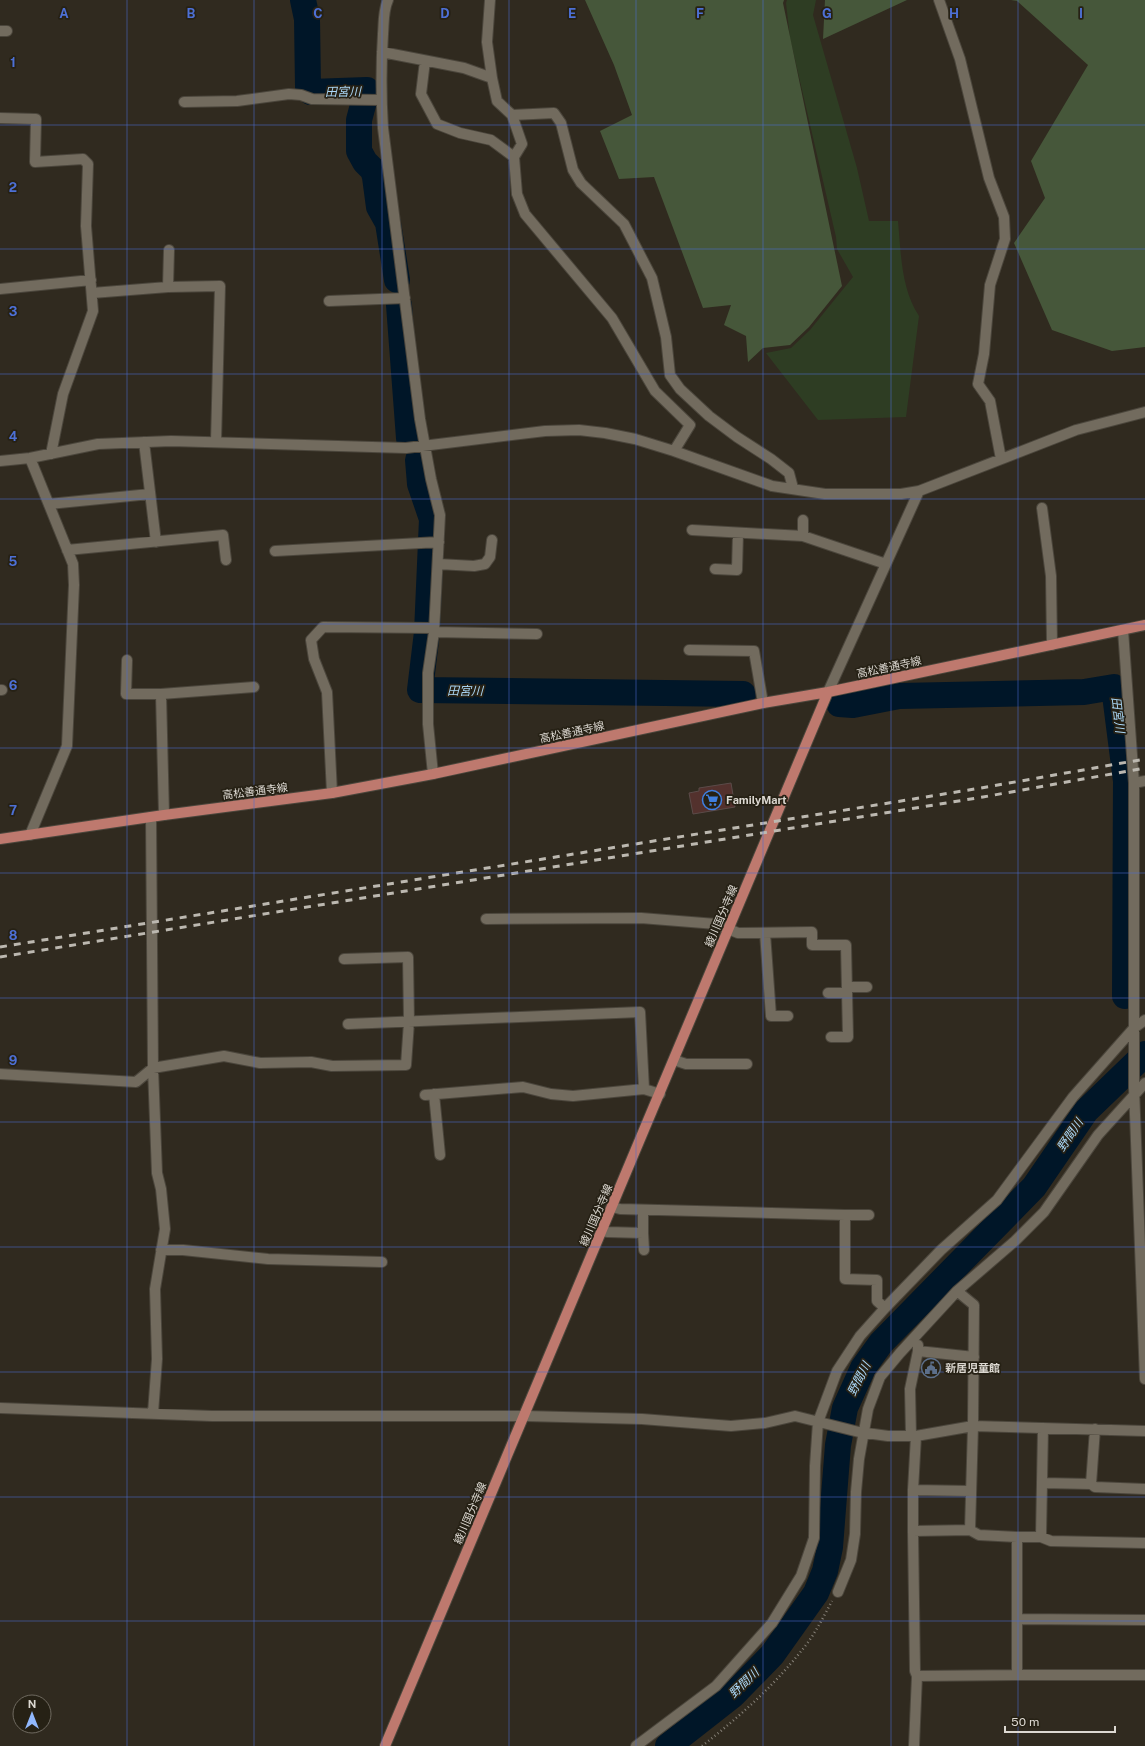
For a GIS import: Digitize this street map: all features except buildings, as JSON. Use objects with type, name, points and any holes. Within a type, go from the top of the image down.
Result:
[{"type":"main road","name":"高松善通寺線","points":[[0,839],[164,815],[332,793],[433,774],[762,703],[828,692],[1145,625]]},
{"type":"main road","name":"綾川国分寺線","points":[[385,1746],[828,692]]},
{"type":"street","points":[[388,0],[384,7],[382,52],[381,100],[383,128],[415,382],[425,447],[440,515],[434,630],[428,673],[428,724],[433,774]]},
{"type":"street","points":[[490,0],[488,42],[492,78],[497,101],[512,115],[522,144],[514,157],[517,194],[525,214],[612,318],[655,391],[690,424],[674,451]]},
{"type":"street","points":[[939,0],[960,59],[989,178],[1004,217],[1005,239],[990,285],[984,354],[978,384],[990,400],[1001,459]]},
{"type":"street","points":[[382,52],[464,68],[492,78]]},
{"type":"street","points":[[425,61],[421,94],[437,124],[491,140],[514,157]]},
{"type":"street","points":[[184,102],[237,101],[289,94],[301,95],[312,100],[381,100]]},
{"type":"street","points":[[512,115],[554,113],[561,123],[573,170],[581,184],[624,224],[652,278],[666,337],[670,375],[680,389],[709,416],[737,438],[771,459],[788,473],[793,488]]},
{"type":"street","points":[[0,118],[36,119],[35,162],[83,160],[88,164],[86,226],[93,311],[63,394],[51,454]]},
{"type":"street","points":[[168,287],[169,250]]},
{"type":"street","points":[[0,290],[91,280]]},
{"type":"street","points":[[92,293],[168,287],[220,286],[216,442]]},
{"type":"street","points":[[329,301],[405,298]]},
{"type":"street","points":[[0,461],[30,458],[98,444],[144,442],[216,442],[406,448],[425,447],[545,431],[579,430],[636,439],[772,486],[793,488],[824,494],[901,494],[919,491],[1076,430],[1145,412]]},
{"type":"street","points":[[144,442],[156,542]]},
{"type":"street","points":[[30,458],[73,564],[74,585],[67,746],[30,835]]},
{"type":"street","points":[[828,692],[919,491]]},
{"type":"street","points":[[49,504],[150,494]]},
{"type":"street","points":[[1042,508],[1051,576],[1052,645]]},
{"type":"street","points":[[803,520],[803,536]]},
{"type":"street","points":[[692,530],[803,536],[886,564]]},
{"type":"street","points":[[715,569],[737,570],[738,533]]},
{"type":"street","points":[[67,550],[223,535],[226,560]]},
{"type":"street","points":[[438,564],[474,566],[485,564],[490,557],[492,540]]},
{"type":"street","points":[[275,551],[439,542]]},
{"type":"street","points":[[332,793],[327,692],[314,659],[311,640],[323,627],[422,628],[434,630],[537,634]]},
{"type":"street","points":[[1123,630],[1134,783],[1134,1090],[1140,1135],[1145,1379]]},
{"type":"street","points":[[688,650],[754,651],[762,703]]},
{"type":"street","points":[[127,660],[126,694],[161,694],[254,687]]},
{"type":"street","points":[[161,694],[164,815]]},
{"type":"street","points":[[1134,783],[1145,781]]},
{"type":"street","points":[[151,817],[153,1068],[157,1173],[161,1189],[165,1229],[155,1289],[157,1358],[153,1413]]},
{"type":"street","points":[[486,919],[641,918],[716,924],[738,932],[812,932],[812,945],[846,945],[848,1037],[831,1037]]},
{"type":"street","points":[[765,932],[771,1016],[788,1016]]},
{"type":"street","points":[[0,1074],[136,1082],[153,1068],[224,1056],[260,1063],[311,1062],[332,1066],[406,1065],[409,1022],[408,957],[344,960]]},
{"type":"street","points":[[828,993],[867,987]]},
{"type":"street","points":[[348,1024],[640,1012],[644,1089]]},
{"type":"street","points":[[636,1746],[716,1686],[772,1623],[801,1576],[814,1538],[815,1466],[821,1422],[837,1372],[860,1336],[941,1250],[997,1200],[1073,1097],[1145,1020]]},
{"type":"street","points":[[674,1060],[686,1064],[747,1064]]},
{"type":"street","points":[[838,1592],[851,1560],[855,1534],[856,1492],[862,1433],[868,1410],[880,1377],[957,1291],[1015,1241],[1044,1212],[1098,1135],[1134,1090],[1145,1082]]},
{"type":"street","points":[[440,1155],[430,1095],[523,1087],[551,1094],[573,1096],[644,1089],[660,1094]]},
{"type":"street","points":[[612,1207],[620,1209],[643,1210],[869,1215]]},
{"type":"street","points":[[643,1210],[644,1250]]},
{"type":"street","points":[[845,1215],[845,1279],[876,1280],[877,1301],[885,1308]]},
{"type":"street","points":[[602,1231],[643,1233]]},
{"type":"street","points":[[161,1250],[182,1250],[268,1259],[382,1262]]},
{"type":"street","points":[[957,1291],[974,1305],[970,1530]]},
{"type":"street","points":[[914,1746],[917,1676],[915,1671],[913,1531],[914,1436],[910,1389],[918,1351],[919,1333]]},
{"type":"street","points":[[918,1351],[974,1356]]},
{"type":"street","points":[[0,1408],[212,1416],[525,1416],[642,1419],[731,1426],[765,1423],[795,1416],[862,1433],[888,1436],[914,1436],[973,1426],[1145,1431]]},
{"type":"street","points":[[1041,1537],[1043,1428]]},
{"type":"street","points":[[1091,1484],[1095,1429]]},
{"type":"street","points":[[1042,1483],[1091,1484],[1095,1487],[1145,1488]]},
{"type":"street","points":[[913,1490],[971,1490]]},
{"type":"street","points":[[913,1531],[970,1530],[979,1535],[1041,1537],[1051,1541],[1145,1543]]},
{"type":"street","points":[[1017,1537],[1017,1675]]},
{"type":"street","points":[[1017,1619],[1145,1620]]},
{"type":"street","points":[[917,1676],[1145,1675]]},
{"type":"path","points":[[702,1746],[735,1720],[770,1687],[809,1640],[838,1592]]},
{"type":"green space","points":[[585,0],[784,0],[783,3],[842,286],[809,327],[790,345],[763,348],[748,362],[746,336],[724,325],[731,305],[703,308],[654,177],[619,179],[600,131],[632,115],[614,65]]},
{"type":"green space","points":[[787,0],[816,0],[813,15],[857,168],[869,221],[898,221],[905,283],[913,305],[919,316],[906,417],[818,420],[766,353],[791,348],[810,330],[853,277],[837,249],[836,237],[790,38],[786,3]]},
{"type":"green space","points":[[825,0],[907,0],[823,39]]},
{"type":"green space","points":[[1011,0],[1145,0],[1145,347],[1112,351],[1052,330],[1014,243],[1045,198],[1031,161],[1088,65],[1017,1]]},
{"type":"waterway","name":"田宮川","points":[[303,0],[307,19],[308,87],[311,92],[367,90],[359,120],[359,151],[365,162],[373,170],[379,207],[388,223],[397,280]]},
{"type":"waterway","name":"田宮川","points":[[399,305],[409,438]]},
{"type":"waterway","name":"田宮川","points":[[418,460],[420,484],[432,519],[427,632],[420,690],[743,694]]},
{"type":"waterway","name":"田宮川","points":[[839,704],[853,705],[899,696],[1084,692],[1114,687],[1126,781],[1125,996]]},
{"type":"waterway","name":"野間川","points":[[668,1746],[733,1695],[772,1655],[816,1593],[825,1571],[830,1547],[838,1445],[845,1408],[863,1368],[881,1343],[1034,1187],[1086,1111],[1145,1054]]},
{"type":"railway","points":[[0,947],[981,788],[1145,759]]},
{"type":"railway","points":[[0,957],[983,797],[1145,768]]},
{"type":"place","name":"FamilyMart","points":[[712,800]]},
{"type":"place","name":"新居児童館","points":[[931,1368]]}]
